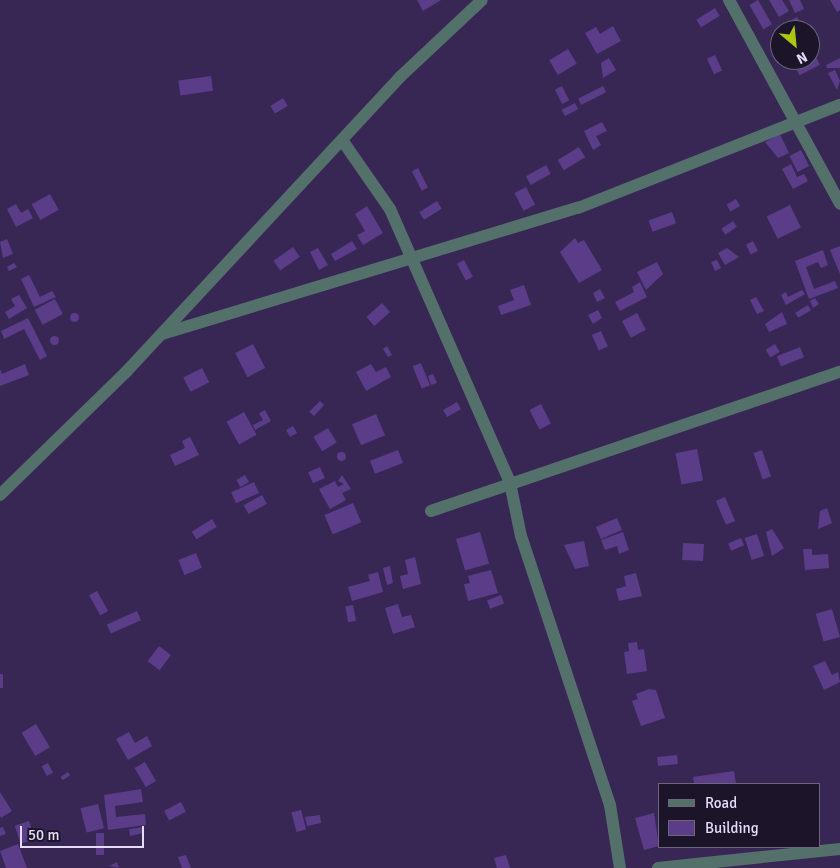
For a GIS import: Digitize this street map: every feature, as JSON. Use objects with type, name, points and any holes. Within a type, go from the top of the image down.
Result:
[{"type":"street","points":[[0,495],[162,334],[342,140],[482,0]]},
{"type":"street","points":[[729,0],[840,204]]},
{"type":"street","points":[[162,334],[578,208],[796,120],[840,105]]},
{"type":"street","points":[[342,140],[390,210],[510,483],[521,536],[610,805],[620,868]]},
{"type":"street","points":[[431,511],[840,372]]},
{"type":"street","points":[[658,868],[840,849]]},
{"type":"building","points":[[417,0],[441,0],[423,11]]},
{"type":"building","points":[[758,0],[770,21],[770,25],[763,29],[749,5]]},
{"type":"building","points":[[769,0],[782,0],[789,11],[779,17]]},
{"type":"building","points":[[789,0],[800,0],[804,9],[795,13]]},
{"type":"building","points":[[830,0],[840,0],[840,10],[837,12]]},
{"type":"building","points":[[715,8],[720,16],[701,27],[696,20]]},
{"type":"building","points":[[613,26],[621,41],[597,54],[585,33],[596,27],[600,34]]},
{"type":"building","points":[[568,49],[577,64],[558,75],[549,60]]},
{"type":"building","points":[[715,55],[722,70],[714,74],[707,59]]},
{"type":"building","points":[[609,58],[616,70],[603,78],[601,63]]},
{"type":"building","points":[[840,58],[840,68],[827,68],[826,65]]},
{"type":"building","points":[[797,70],[810,70],[800,75]]},
{"type":"building","points":[[835,70],[840,81],[837,90],[828,73]]},
{"type":"building","points":[[211,76],[213,91],[180,95],[178,81]]},
{"type":"building","points":[[562,86],[569,100],[562,104],[555,90]]},
{"type":"building","points":[[603,86],[606,92],[581,105],[578,99]]},
{"type":"building","points":[[283,98],[288,106],[275,114],[270,106]]},
{"type":"building","points":[[575,103],[578,109],[565,116],[562,110]]},
{"type":"building","points":[[602,122],[607,131],[596,136],[601,145],[593,150],[584,131]]},
{"type":"building","points":[[780,134],[789,153],[778,158],[765,142]]},
{"type":"building","points":[[579,147],[585,157],[564,170],[558,160]]},
{"type":"building","points":[[801,150],[809,166],[798,172],[789,156]]},
{"type":"building","points":[[791,164],[797,177],[804,174],[808,181],[793,189],[782,169]]},
{"type":"building","points":[[546,165],[551,174],[531,185],[526,176]]},
{"type":"building","points":[[418,168],[428,188],[422,191],[412,171]]},
{"type":"building","points":[[526,187],[535,205],[523,211],[514,193]]},
{"type":"building","points":[[50,194],[59,210],[40,220],[32,204]]},
{"type":"building","points":[[736,199],[740,206],[730,211],[726,204]]},
{"type":"building","points":[[437,201],[442,209],[424,220],[419,212]]},
{"type":"building","points":[[16,204],[21,213],[28,209],[33,218],[16,227],[7,209]]},
{"type":"building","points":[[790,205],[801,227],[778,239],[767,216]]},
{"type":"building","points":[[367,206],[383,233],[363,245],[357,235],[365,231],[355,214]]},
{"type":"building","points":[[672,212],[676,223],[653,232],[649,221]]},
{"type":"building","points":[[733,221],[737,227],[725,235],[721,229]]},
{"type":"building","points":[[575,238],[578,243],[584,240],[602,270],[579,283],[560,252]]},
{"type":"building","points":[[7,239],[13,254],[3,258],[0,242]]},
{"type":"building","points":[[352,241],[357,249],[335,261],[331,254]]},
{"type":"building","points":[[753,241],[758,251],[751,254],[746,245]]},
{"type":"building","points":[[840,246],[840,274],[830,250]]},
{"type":"building","points":[[293,247],[300,257],[280,271],[273,261]]},
{"type":"building","points":[[318,248],[328,265],[319,270],[310,252]]},
{"type":"building","points":[[727,248],[739,257],[725,265],[718,253]]},
{"type":"building","points":[[823,250],[828,265],[821,268],[818,262],[806,267],[814,289],[835,281],[838,288],[809,299],[795,261]]},
{"type":"building","points":[[464,260],[473,277],[466,281],[457,264]]},
{"type":"building","points":[[717,260],[721,268],[715,271],[711,262]]},
{"type":"building","points":[[657,262],[663,274],[646,290],[637,272]]},
{"type":"building","points":[[14,263],[17,267],[9,271],[7,267]]},
{"type":"building","points":[[29,275],[40,297],[52,291],[56,297],[34,307],[21,279]]},
{"type":"building","points":[[640,282],[647,297],[620,311],[615,302],[634,292],[632,287]]},
{"type":"building","points":[[524,285],[531,305],[501,315],[498,306],[514,300],[510,290]]},
{"type":"building","points":[[600,289],[605,298],[597,302],[593,293]]},
{"type":"building","points":[[802,290],[805,294],[786,305],[781,295],[786,292],[788,297]]},
{"type":"building","points":[[19,295],[27,308],[9,319],[5,312],[15,306],[11,299]]},
{"type":"building","points":[[756,297],[764,311],[757,314],[750,300]]},
{"type":"building","points":[[815,298],[819,304],[813,308],[810,301]]},
{"type":"building","points":[[55,299],[63,314],[43,325],[35,310]]},
{"type":"building","points":[[382,303],[390,312],[374,326],[366,317]]},
{"type":"building","points":[[808,305],[811,310],[798,318],[795,313]]},
{"type":"building","points":[[598,310],[602,318],[593,324],[588,315]]},
{"type":"building","points":[[782,312],[787,324],[769,332],[765,324]]},
{"type":"building","points":[[74,313],[78,317],[74,321],[70,317]]},
{"type":"building","points":[[637,313],[646,330],[631,338],[622,321]]},
{"type":"building","points":[[28,318],[47,356],[40,360],[24,329],[4,339],[1,331]]},
{"type":"building","points":[[601,331],[608,347],[599,351],[592,335]]},
{"type":"building","points":[[54,336],[58,340],[54,344],[50,340]]},
{"type":"building","points":[[253,344],[265,368],[247,377],[235,353]]},
{"type":"building","points":[[775,344],[780,352],[770,357],[766,350]]},
{"type":"building","points":[[387,346],[392,355],[388,357],[383,349]]},
{"type":"building","points":[[800,347],[804,357],[781,367],[777,356]]},
{"type":"building","points":[[421,363],[430,385],[422,389],[413,366]]},
{"type":"building","points":[[25,364],[29,375],[0,386],[0,369],[2,374]]},
{"type":"building","points":[[371,364],[376,372],[386,367],[391,377],[366,391],[356,372]]},
{"type":"building","points":[[202,368],[209,382],[191,392],[183,378]]},
{"type":"building","points":[[433,374],[437,383],[431,385],[428,376]]},
{"type":"building","points":[[320,401],[324,405],[314,416],[309,412]]},
{"type":"building","points":[[457,402],[461,409],[447,417],[443,410]]},
{"type":"building","points":[[541,404],[551,424],[539,430],[529,410]]},
{"type":"building","points":[[265,410],[271,421],[255,430],[253,425],[263,420],[259,413]]},
{"type":"building","points":[[244,412],[257,435],[239,444],[227,422]]},
{"type":"building","points":[[376,414],[385,435],[361,445],[352,424]]},
{"type":"building","points":[[293,426],[297,433],[290,437],[286,430]]},
{"type":"building","points":[[328,428],[337,443],[322,451],[313,437]]},
{"type":"building","points":[[190,437],[199,455],[175,466],[170,455],[185,448],[182,441]]},
{"type":"building","points":[[697,449],[703,480],[682,485],[675,453]]},
{"type":"building","points":[[398,450],[403,463],[375,474],[370,461]]},
{"type":"building","points":[[762,450],[771,476],[763,479],[753,453]]},
{"type":"building","points":[[341,452],[345,456],[341,460],[337,456]]},
{"type":"building","points":[[320,467],[325,478],[313,483],[308,472]]},
{"type":"building","points":[[245,475],[249,482],[240,487],[236,480]]},
{"type":"building","points":[[342,475],[351,489],[342,493],[346,500],[330,509],[319,489],[335,481],[338,487],[344,484],[338,481]]},
{"type":"building","points":[[254,482],[259,493],[236,503],[231,492]]},
{"type":"building","points":[[262,495],[267,504],[248,514],[244,505]]},
{"type":"building","points":[[725,497],[735,521],[726,525],[716,501]]},
{"type":"building","points":[[353,503],[361,522],[333,534],[324,515]]},
{"type":"building","points":[[827,508],[832,523],[818,529],[820,511]]},
{"type":"building","points":[[617,518],[622,530],[601,539],[596,527]]},
{"type":"building","points":[[212,519],[217,527],[196,539],[192,532]]},
{"type":"building","points":[[772,529],[784,548],[772,556],[766,532]]},
{"type":"building","points":[[480,532],[489,564],[465,571],[456,539]]},
{"type":"building","points":[[623,532],[629,550],[619,554],[617,546],[605,550],[601,540]]},
{"type":"building","points":[[757,534],[764,556],[752,560],[745,538]]},
{"type":"building","points":[[741,538],[744,545],[731,551],[728,543]]},
{"type":"building","points":[[584,541],[589,566],[575,569],[564,545]]},
{"type":"building","points":[[683,543],[704,544],[703,561],[682,560]]},
{"type":"building","points":[[803,549],[812,549],[812,555],[828,554],[829,568],[805,570]]},
{"type":"building","points":[[196,553],[202,568],[184,575],[178,560]]},
{"type":"building","points":[[415,557],[421,584],[403,589],[400,576],[408,574],[405,560]]},
{"type":"building","points":[[390,566],[393,583],[387,585],[383,568]]},
{"type":"building","points":[[491,570],[498,593],[468,601],[464,584],[470,583],[468,576]]},
{"type":"building","points":[[378,572],[383,592],[352,601],[348,587],[370,581],[368,575]]},
{"type":"building","points":[[636,573],[642,596],[619,601],[616,589],[626,586],[624,576]]},
{"type":"building","points":[[97,591],[108,611],[100,615],[89,595]]},
{"type":"building","points":[[501,595],[504,603],[490,609],[487,600]]},
{"type":"building","points":[[398,604],[402,617],[411,615],[415,627],[393,634],[385,608]]},
{"type":"building","points":[[353,605],[356,621],[348,622],[345,607]]},
{"type":"building","points":[[832,609],[840,637],[824,642],[816,614]]},
{"type":"building","points":[[137,611],[141,620],[111,634],[107,624]]},
{"type":"building","points":[[637,642],[638,650],[644,649],[647,671],[627,674],[624,652],[629,651],[628,643]]},
{"type":"building","points":[[159,646],[171,655],[160,670],[148,661]]},
{"type":"building","points":[[825,661],[832,675],[838,672],[840,682],[824,690],[813,666]]},
{"type":"building","points":[[0,674],[3,674],[3,688],[0,688]]},
{"type":"building","points":[[649,689],[656,690],[665,718],[641,726],[632,701],[638,699],[636,694]]},
{"type":"building","points":[[36,724],[50,747],[35,756],[21,733]]},
{"type":"building","points":[[129,732],[135,743],[147,736],[152,746],[128,760],[116,739]]},
{"type":"building","points":[[677,755],[678,764],[658,766],[657,757]]},
{"type":"building","points":[[145,762],[156,781],[146,787],[135,768]]},
{"type":"building","points":[[48,763],[53,773],[47,776],[42,766]]},
{"type":"building","points":[[734,771],[736,783],[694,783],[693,777]]},
{"type":"building","points":[[68,772],[70,775],[63,780],[61,777]]},
{"type":"building","points":[[141,789],[143,802],[115,806],[116,817],[145,814],[146,825],[108,830],[104,795]]},
{"type":"building","points":[[0,792],[12,811],[1,818],[0,816]]},
{"type":"building","points":[[181,802],[186,812],[169,820],[164,811]]},
{"type":"building","points":[[98,804],[104,828],[87,833],[81,808]]},
{"type":"building","points":[[301,810],[306,829],[297,832],[291,813]]},
{"type":"building","points":[[654,813],[658,846],[644,850],[635,818]]},
{"type":"building","points":[[320,815],[321,823],[307,826],[305,817]]},
{"type":"building","points":[[29,821],[35,839],[21,844],[15,826]]},
{"type":"building","points":[[3,827],[6,834],[0,836],[0,828]]},
{"type":"building","points":[[143,827],[143,833],[130,836],[129,829]]},
{"type":"building","points":[[96,833],[104,833],[104,855],[96,855]]},
{"type":"building","points":[[18,844],[27,868],[6,868],[0,851]]},
{"type":"building","points":[[186,855],[191,868],[182,868],[178,857]]},
{"type":"building","points":[[506,855],[510,868],[497,868],[494,858]]},
{"type":"building","points":[[117,862],[119,868],[109,866]]}]
